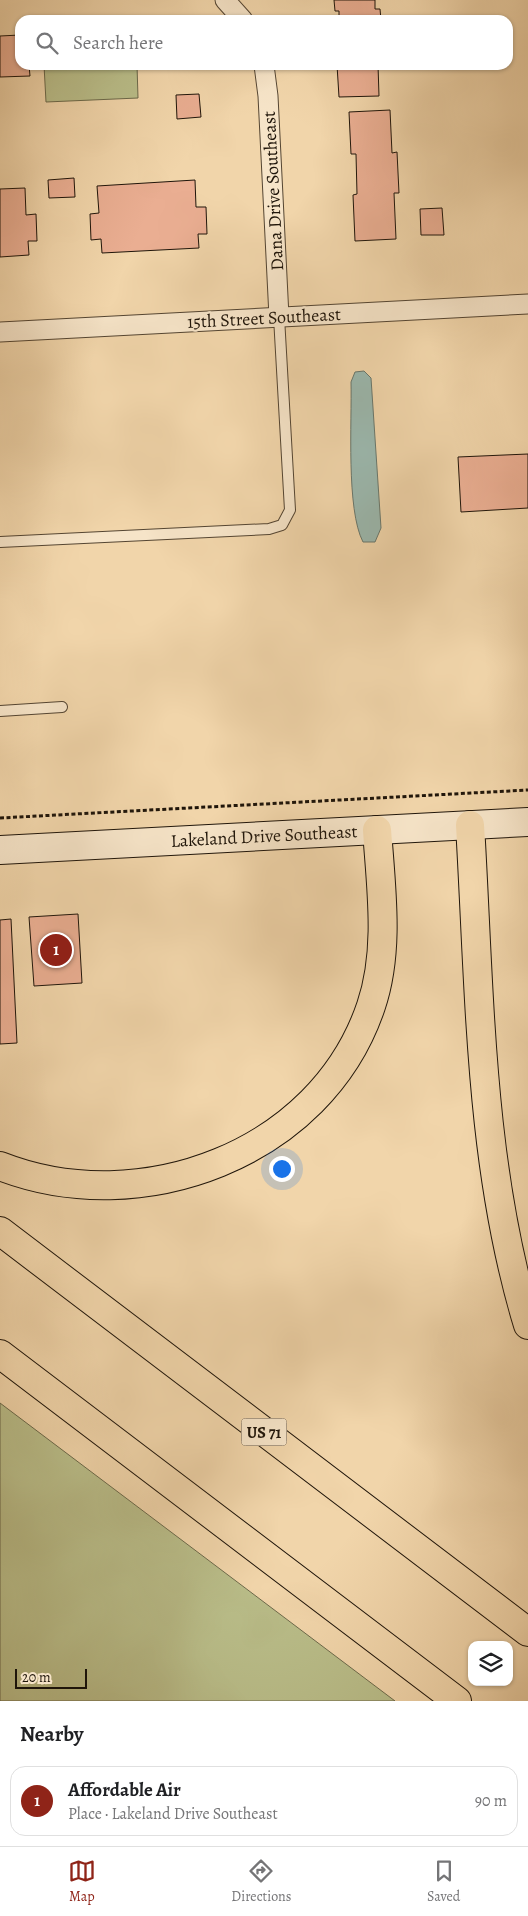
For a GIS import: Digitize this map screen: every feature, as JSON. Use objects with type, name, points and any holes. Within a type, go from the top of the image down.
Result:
[{"type":"highway","points":[[470,825],[488,1117],[495,1180],[506,1245],[528,1325]]},
{"type":"highway","points":[[0,1166],[44,1179],[72,1184],[132,1185],[163,1181],[218,1164],[245,1151],[272,1135],[296,1116],[320,1093],[341,1066],[357,1038],[370,1007],[378,979],[382,951],[378,830]]},
{"type":"highway","name":"US 71","points":[[0,1231],[528,1632]]},
{"type":"highway","points":[[0,1354],[456,1701]]},
{"type":"main road","name":"Lakeland Drive Southeast","points":[[0,850],[528,822]]},
{"type":"street","points":[[225,0],[238,15]]},
{"type":"street","name":"Dana Drive Southeast","points":[[265,70],[268,96],[279,317]]},
{"type":"street","name":"15th Street Southeast","points":[[0,332],[528,304]]},
{"type":"lane","points":[[0,542],[269,528],[282,525],[290,510],[279,317]]},
{"type":"lane","points":[[0,711],[62,708]]},
{"type":"path","points":[[0,818],[528,790]]},
{"type":"green space","points":[[44,70],[137,70],[138,98],[46,102]]},
{"type":"green space","points":[[0,1403],[395,1701],[0,1701]]},
{"type":"water","points":[[364,371],[371,378],[381,528],[375,542],[363,542],[354,509],[352,487],[351,382],[355,372]]},
{"type":"building","points":[[334,0],[375,0],[375,9],[380,9],[381,15],[339,15],[339,11],[335,11]]},
{"type":"building","points":[[15,35],[15,70],[29,70],[30,76],[0,77],[0,36]]},
{"type":"building","points":[[337,70],[378,70],[379,96],[339,97]]},
{"type":"building","points":[[199,94],[201,117],[177,119],[176,95]]},
{"type":"building","points":[[390,110],[392,153],[397,152],[399,193],[394,193],[396,239],[355,241],[353,195],[357,194],[356,154],[351,154],[349,112]]},
{"type":"building","points":[[74,178],[75,197],[49,198],[48,180]]},
{"type":"building","points":[[195,180],[196,207],[206,207],[207,234],[198,234],[199,248],[102,253],[101,239],[91,240],[90,214],[99,213],[97,186]]},
{"type":"building","points":[[25,188],[26,215],[36,214],[37,241],[28,241],[29,255],[0,257],[0,189]]},
{"type":"building","points":[[442,208],[444,235],[421,235],[420,209]]},
{"type":"building","points":[[528,454],[528,508],[461,512],[458,457]]},
{"type":"building","points":[[78,914],[82,983],[34,986],[29,917]]},
{"type":"building","points":[[11,919],[17,1043],[0,1044],[0,920]]},
{"type":"place","name":"Affordable Air","points":[[56,950]]}]
